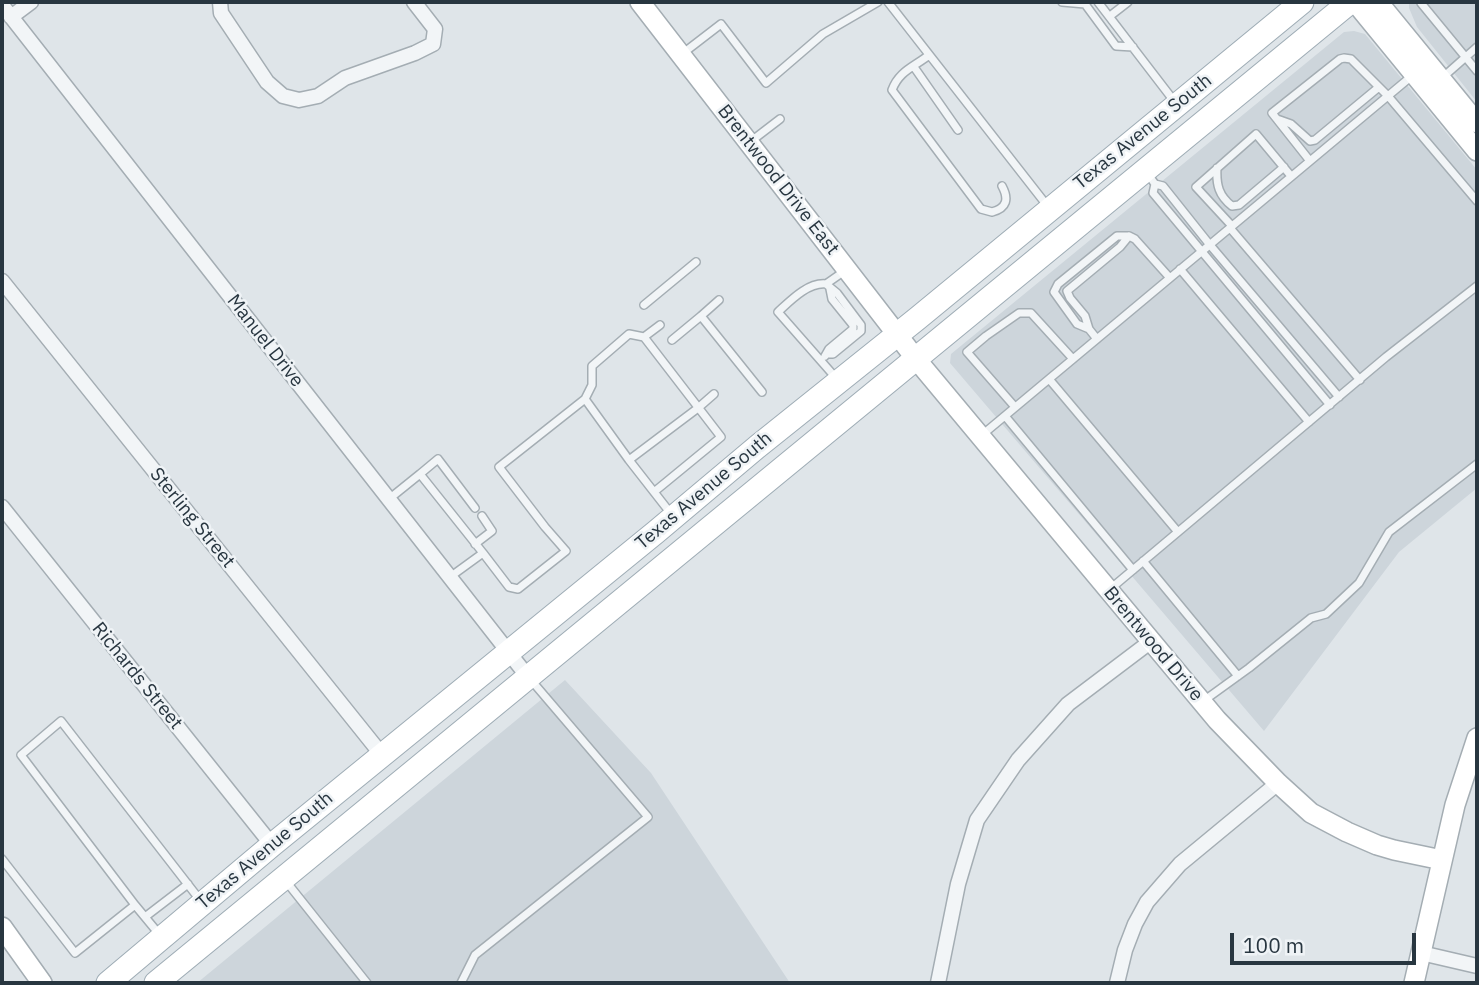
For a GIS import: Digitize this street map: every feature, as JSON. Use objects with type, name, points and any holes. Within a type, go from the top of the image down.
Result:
[{"type":"main road","name":"Texas Avenue South","points":[[108,983],[508,651],[1302,2]]},
{"type":"main road","name":"Texas Avenue South","points":[[156,983],[916,359],[1150,177],[1352,2]]},
{"type":"street","points":[[6,11],[32,2]]},
{"type":"street","points":[[220,2],[221,13],[267,82],[283,96],[299,100],[318,96],[345,78],[433,44],[435,29],[414,2]]},
{"type":"street","name":"Brentwood Drive East","points":[[640,2],[916,359]]},
{"type":"street","points":[[1352,2],[1477,151]]},
{"type":"street","points":[[1378,2],[1477,122]]},
{"type":"street","name":"Manuel Drive","points":[[6,11],[528,677]]},
{"type":"street","name":"Sterling Street","points":[[2,281],[382,755]]},
{"type":"street","name":"Brentwood Drive","points":[[916,359],[1216,720],[1278,783],[1311,813],[1347,832],[1394,850],[1442,860]]},
{"type":"street","name":"Richards Street","points":[[2,507],[272,845]]},
{"type":"street","points":[[937,983],[958,884],[977,820],[1018,760],[1068,704],[1150,642]]},
{"type":"street","points":[[1414,983],[1455,805],[1477,740]]},
{"type":"street","points":[[1117,983],[1125,950],[1147,902],[1180,864],[1278,783]]},
{"type":"street","points":[[2,927],[42,983]]},
{"type":"street","points":[[1421,953],[1477,966]]},
{"type":"lane","points":[[681,55],[721,24],[766,83],[824,34],[878,2]]},
{"type":"lane","points":[[888,2],[1049,208]]},
{"type":"lane","points":[[1062,2],[1085,4],[1116,46],[1133,47]]},
{"type":"lane","points":[[1098,2],[1177,104]]},
{"type":"lane","points":[[1421,2],[1477,71]]},
{"type":"lane","points":[[1110,16],[1123,3]]},
{"type":"lane","points":[[1441,79],[1477,47]]},
{"type":"lane","points":[[929,55],[905,71],[892,90],[981,209],[992,212],[1003,206],[1006,194],[1002,186]]},
{"type":"lane","points":[[1310,161],[1272,113],[1340,59],[1351,59],[1388,96],[1477,201]]},
{"type":"lane","points":[[914,66],[958,130]]},
{"type":"lane","points":[[981,436],[1414,74]]},
{"type":"lane","points":[[1277,119],[1291,124],[1310,141],[1315,140],[1379,87]]},
{"type":"lane","points":[[749,143],[780,119]]},
{"type":"lane","points":[[1292,176],[1256,134],[1196,187],[1360,380]]},
{"type":"lane","points":[[1217,168],[1216,182],[1220,193],[1233,206],[1239,205],[1284,167]]},
{"type":"lane","points":[[1150,177],[1163,186],[1339,397]]},
{"type":"lane","points":[[1150,177],[1153,193],[1330,405]]},
{"type":"lane","points":[[1089,329],[1077,324],[1054,292],[1058,284],[1117,236],[1135,239],[1170,278]]},
{"type":"lane","points":[[1097,339],[1067,291],[1120,247],[1129,236]]},
{"type":"lane","points":[[644,305],[696,262]]},
{"type":"lane","points":[[828,287],[847,269]]},
{"type":"lane","points":[[1180,269],[1309,422]]},
{"type":"lane","points":[[828,287],[819,284],[795,296],[778,312],[838,382]]},
{"type":"lane","points":[[1108,590],[1437,316],[1477,286]]},
{"type":"lane","points":[[820,360],[853,329],[853,325],[832,299],[828,287]]},
{"type":"lane","points":[[672,340],[719,300]]},
{"type":"lane","points":[[1015,407],[967,352],[986,335],[1019,313],[1031,313],[1073,359]]},
{"type":"lane","points":[[701,316],[762,392]]},
{"type":"lane","points":[[644,337],[660,326]]},
{"type":"lane","points":[[420,474],[509,587],[518,589],[566,551],[499,467],[585,399],[592,385],[592,366],[629,334],[644,337],[720,437],[654,492]]},
{"type":"lane","points":[[1049,379],[1178,531]]},
{"type":"lane","points":[[629,460],[714,394]]},
{"type":"lane","points":[[585,399],[674,517]]},
{"type":"lane","points":[[1005,416],[1133,570]]},
{"type":"lane","points":[[389,499],[438,459],[475,508]]},
{"type":"lane","points":[[1202,702],[1311,618],[1326,614],[1359,583],[1390,532],[1477,464]]},
{"type":"lane","points":[[475,544],[492,531],[482,516]]},
{"type":"lane","points":[[450,577],[482,553]]},
{"type":"lane","points":[[1143,561],[1238,676]]},
{"type":"lane","points":[[461,983],[475,954],[648,817],[528,677]]},
{"type":"lane","points":[[161,938],[21,755],[61,721],[202,903]]},
{"type":"lane","points":[[2,859],[75,953],[135,905]]},
{"type":"lane","points":[[284,878],[367,983]]},
{"type":"lane","points":[[145,917],[188,884]]},
{"type":"shaded area","points":[[1409,2],[1477,2],[1477,102],[1417,27]]},
{"type":"shaded area","points":[[1344,32],[1365,34],[1477,170],[1477,488],[1399,552],[1264,731],[950,363],[951,354]]},
{"type":"shaded area","points":[[565,680],[651,773],[790,983],[197,983]]}]
